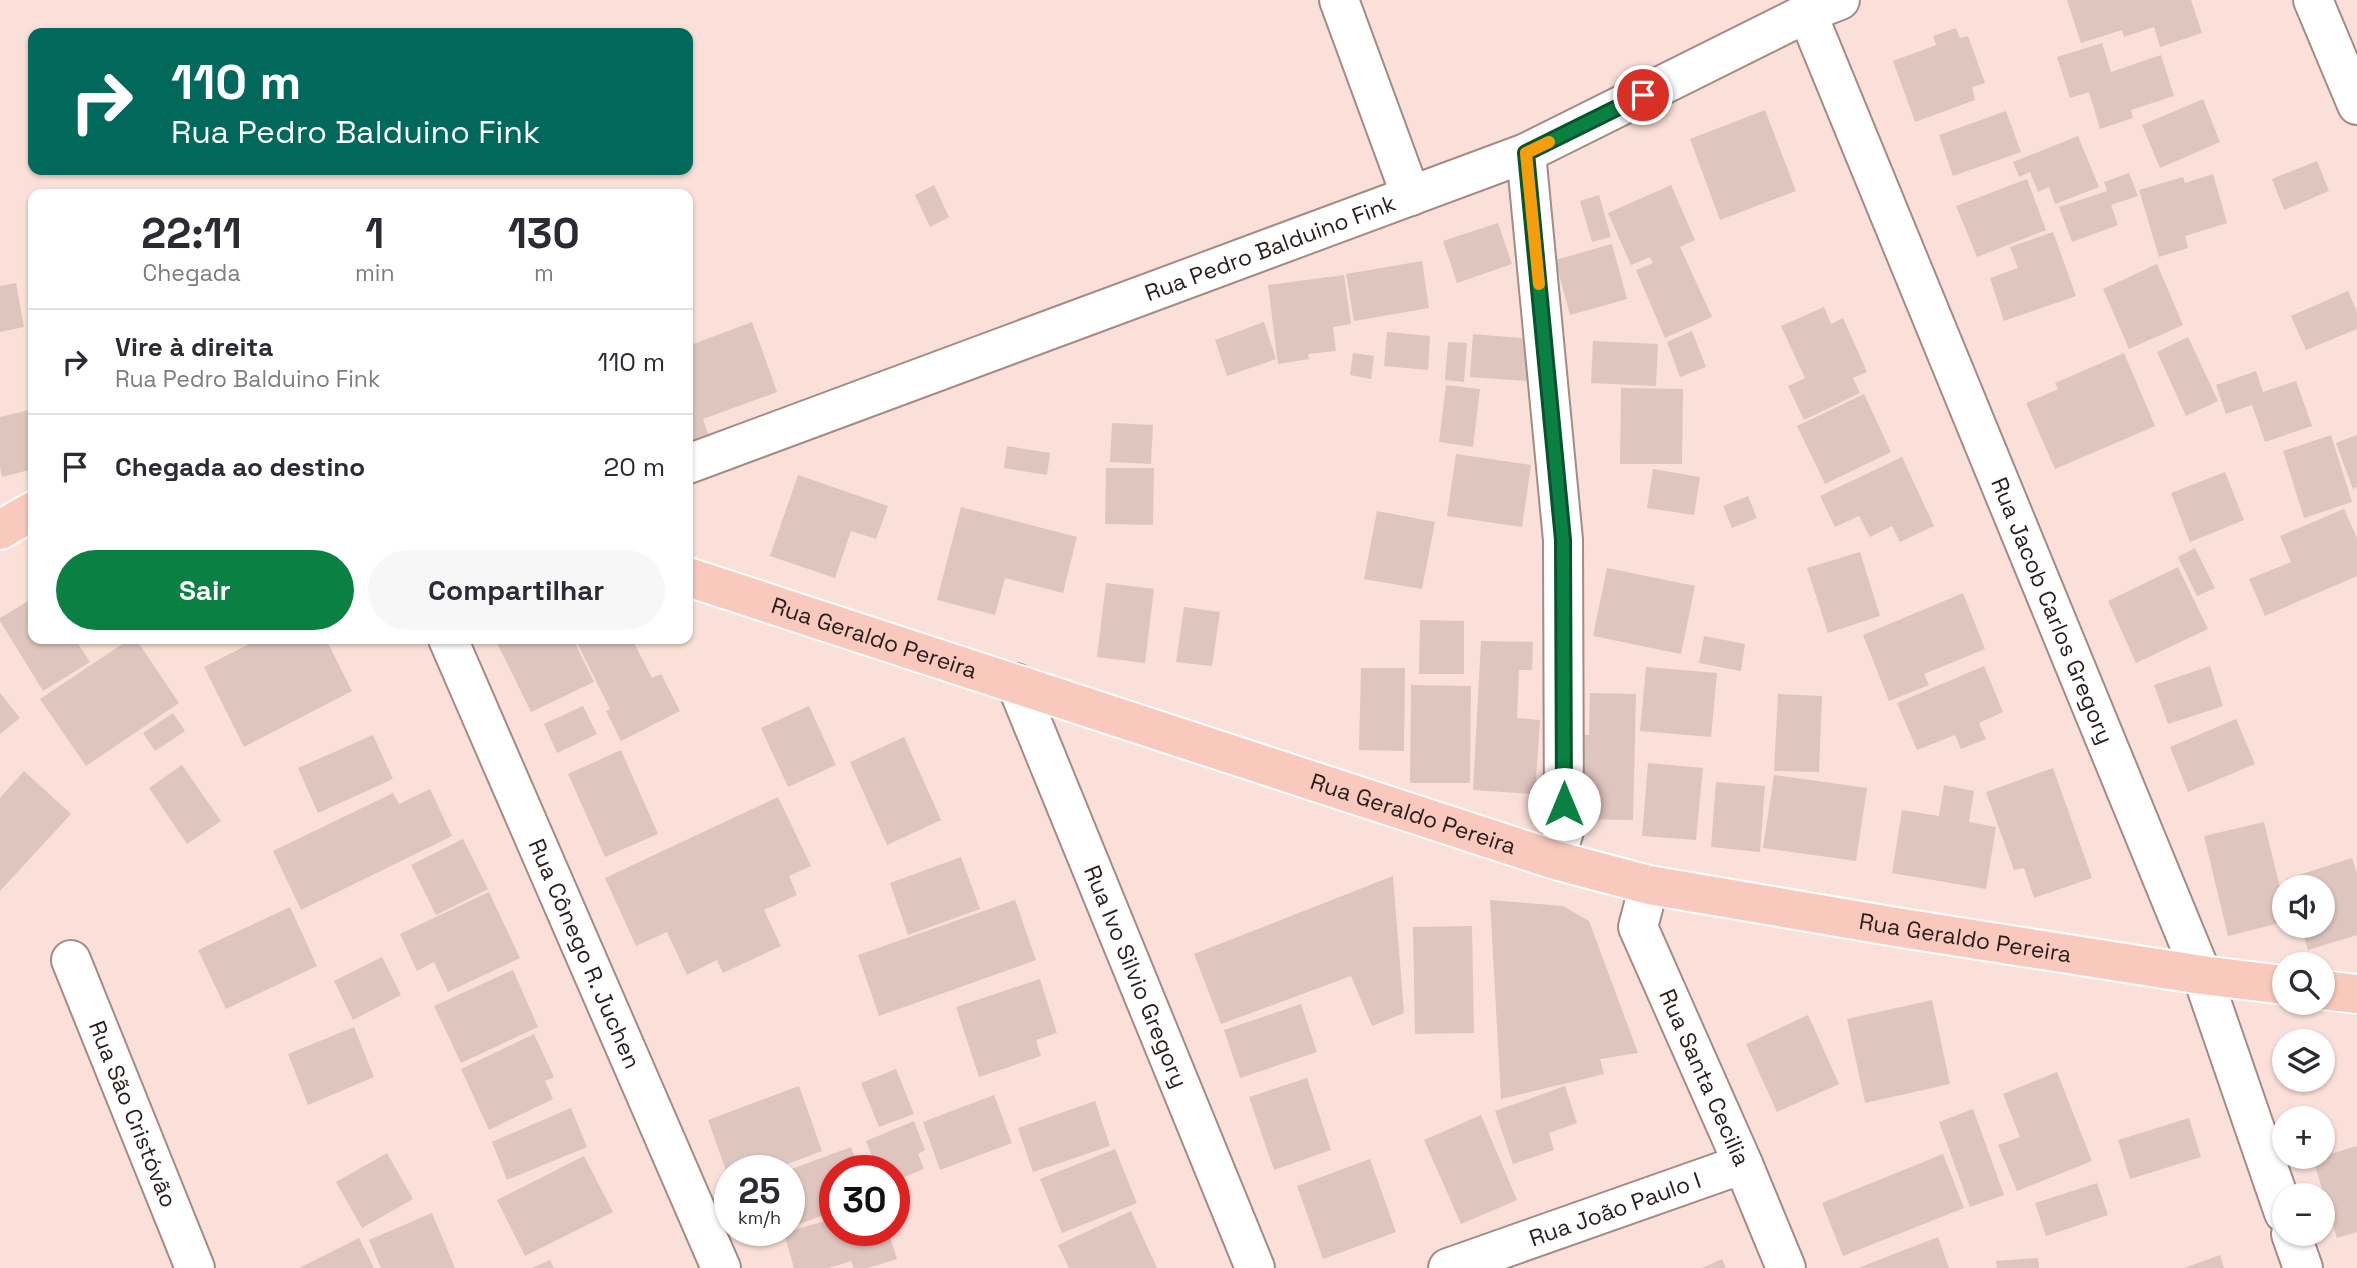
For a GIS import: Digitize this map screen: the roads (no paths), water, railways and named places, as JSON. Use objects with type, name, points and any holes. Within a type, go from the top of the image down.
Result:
[{"type":"main road","points":[[0,530],[28,514]]},
{"type":"main road","name":"Rua Geraldo Pereira","points":[[693,579],[1555,860],[1649,885],[1902,928],[2272,984]]},
{"type":"main road","points":[[2335,992],[2357,995]]},
{"type":"street","points":[[1339,0],[1411,196]]},
{"type":"street","points":[[2314,0],[2357,106]]},
{"type":"street","name":"Rua Pedro Balduino Fink","points":[[693,462],[1526,153],[1824,7]]},
{"type":"street","name":"Rua Jacob Carlos Gregory","points":[[1824,7],[2202,975],[2274,1183]]},
{"type":"street","points":[[1526,153],[1563,540],[1564,831],[1555,860]]},
{"type":"street","name":"Rua Cônego R. Juchen","points":[[450,644],[720,1268]]},
{"type":"street","name":"Rua Ivo Silvio Gregory","points":[[1016,683],[1255,1268]]},
{"type":"street","name":"Rua Santa Cecilia","points":[[1649,885],[1638,927],[1786,1268]]},
{"type":"street","name":"Rua São Cristóvão","points":[[71,960],[195,1268]]},
{"type":"street","name":"Rua João Paulo I","points":[[1448,1268],[1743,1164]]},
{"type":"street","points":[[2295,1246],[2303,1268]]}]
